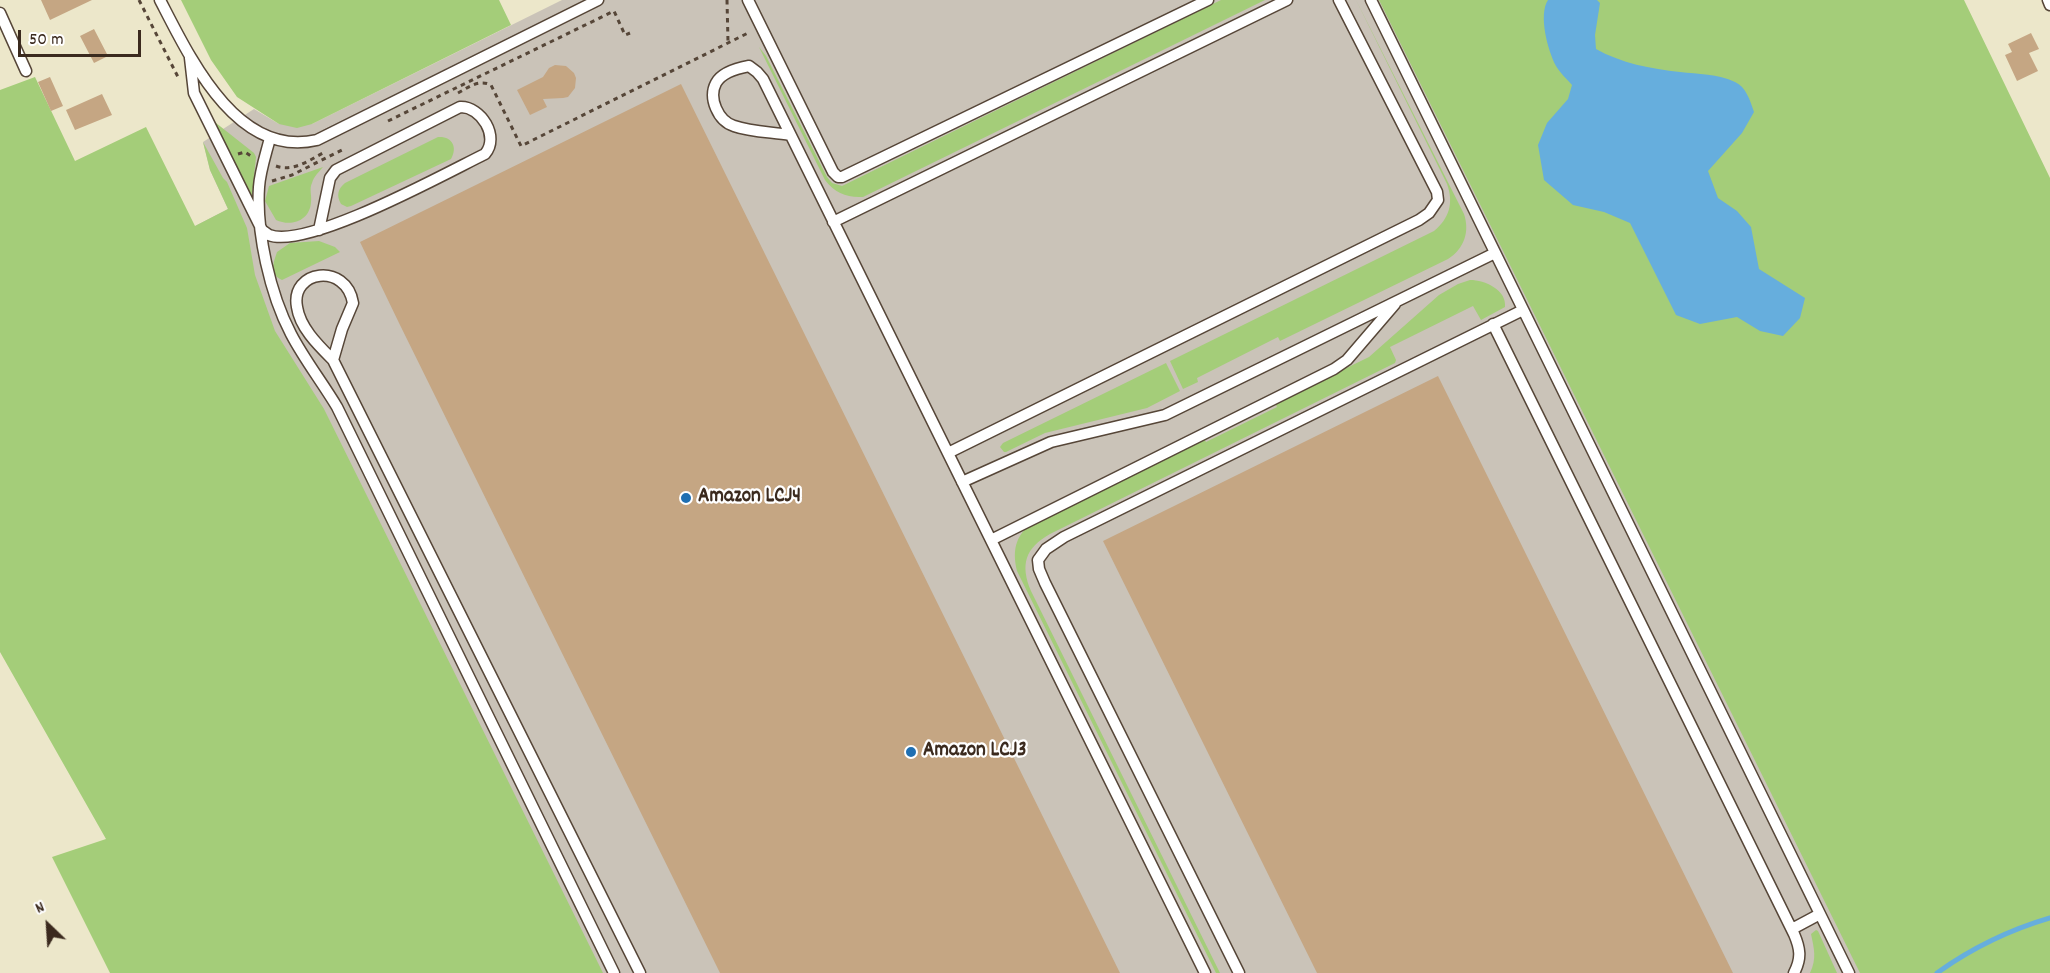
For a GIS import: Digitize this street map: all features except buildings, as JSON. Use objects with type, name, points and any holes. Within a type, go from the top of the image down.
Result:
[{"type":"lane","points":[[160,0],[190,58],[208,85],[229,109],[270,138],[292,143],[317,140],[598,0]]},
{"type":"lane","points":[[748,0],[829,164],[838,177],[842,177],[1208,0]]},
{"type":"lane","points":[[833,222],[1287,0]]},
{"type":"lane","points":[[948,453],[1429,213],[1438,200],[1437,192],[1339,0]]},
{"type":"lane","points":[[1371,0],[1849,973]]},
{"type":"lane","points":[[2048,0],[2050,5]]},
{"type":"lane","points":[[0,13],[26,71]]},
{"type":"lane","points":[[190,58],[194,93],[262,230],[269,235],[280,237],[319,230],[355,218],[485,154],[490,148],[492,137],[477,112],[468,107],[460,107],[336,170],[330,178],[319,230]]},
{"type":"lane","points":[[790,135],[732,126],[720,116],[714,104],[713,93],[716,82],[725,74],[740,68],[749,66],[757,72],[790,135],[1205,973]]},
{"type":"lane","points":[[270,138],[259,184],[258,201],[266,264],[281,314],[304,357],[319,376],[337,407],[614,973]]},
{"type":"lane","points":[[962,482],[1039,446],[1165,414],[1495,253]]},
{"type":"lane","points":[[333,360],[353,303],[346,286],[339,279],[320,275],[303,285],[296,295],[297,308],[304,326],[333,360],[640,973]]},
{"type":"lane","points":[[991,540],[1335,369],[1347,360],[1399,299]]},
{"type":"lane","points":[[1239,973],[1045,584],[1038,560],[1046,549],[1064,537],[1523,310]]},
{"type":"lane","points":[[1493,324],[1792,929],[1800,948],[1800,963],[1794,973]]},
{"type":"lane","points":[[1792,929],[1820,915]]},
{"type":"path","points":[[727,0],[728,42]]},
{"type":"shaded area","points":[[562,0],[1390,0],[1872,973],[580,973],[195,226],[228,209],[210,170],[203,142],[254,109],[279,124],[312,124]]},
{"type":"green space","points":[[181,0],[499,0],[511,25],[312,124],[297,128],[279,124],[237,97],[211,60]]},
{"type":"green space","points":[[1221,0],[1265,0],[863,197],[842,194],[825,180],[759,47],[766,56],[827,177],[832,183],[842,186]]},
{"type":"green space","points":[[1356,0],[1464,214],[1466,234],[1462,245],[1448,259],[1280,341],[1278,337],[1197,378],[1198,382],[1183,389],[1170,361],[1434,231],[1447,216],[1450,198],[1447,184]]},
{"type":"green space","points":[[1379,0],[1964,0],[2050,178],[2050,973],[1860,973]]},
{"type":"green space","points":[[35,77],[75,161],[146,127],[195,226],[228,209],[210,170],[203,142],[227,182],[247,228],[255,275],[275,331],[324,409],[603,973],[110,973],[52,857],[106,839],[0,652],[0,90]]},
{"type":"green space","points":[[216,123],[256,157],[252,196],[215,125]]},
{"type":"green space","points":[[438,137],[447,138],[452,143],[454,150],[451,159],[351,206],[341,204],[338,192],[345,183]]},
{"type":"green space","points":[[323,167],[311,185],[311,202],[307,214],[299,221],[288,223],[276,220],[265,201],[269,186]]},
{"type":"green space","points":[[319,241],[335,247],[340,252],[282,280],[275,275],[273,265],[277,252],[290,243]]},
{"type":"green space","points":[[1470,280],[1494,287],[1505,301],[1505,307],[1481,320],[1473,306],[1390,347],[1396,360],[1395,363],[1050,534],[1035,545],[1027,558],[1026,573],[1031,591],[1220,973],[1216,973],[1017,571],[1015,553],[1017,542],[1027,527],[1203,438],[1206,442],[1277,407],[1275,403],[1369,357],[1439,295]]},
{"type":"green space","points":[[1166,363],[1180,391],[1147,408],[1045,433],[1006,452],[1000,447],[1003,443]]},
{"type":"green space","points":[[1816,930],[1837,973],[1810,973],[1814,958],[1811,934]]},
{"type":"water","points":[[1548,0],[1597,0],[1600,3],[1595,35],[1596,49],[1606,54],[1647,67],[1722,77],[1739,84],[1745,91],[1754,112],[1742,133],[1708,171],[1718,198],[1737,211],[1751,227],[1759,269],[1805,298],[1800,318],[1783,336],[1760,331],[1737,317],[1700,324],[1676,315],[1630,223],[1604,212],[1573,205],[1544,180],[1538,145],[1547,123],[1568,99],[1572,85],[1556,66],[1547,42],[1544,15]]},
{"type":"waterway","points":[[1937,973],[1991,941],[2050,918]]},
{"type":"place","name":"Amazon LCJ4","points":[[686,498]]},
{"type":"place","name":"Amazon LCJ3","points":[[911,752]]}]
